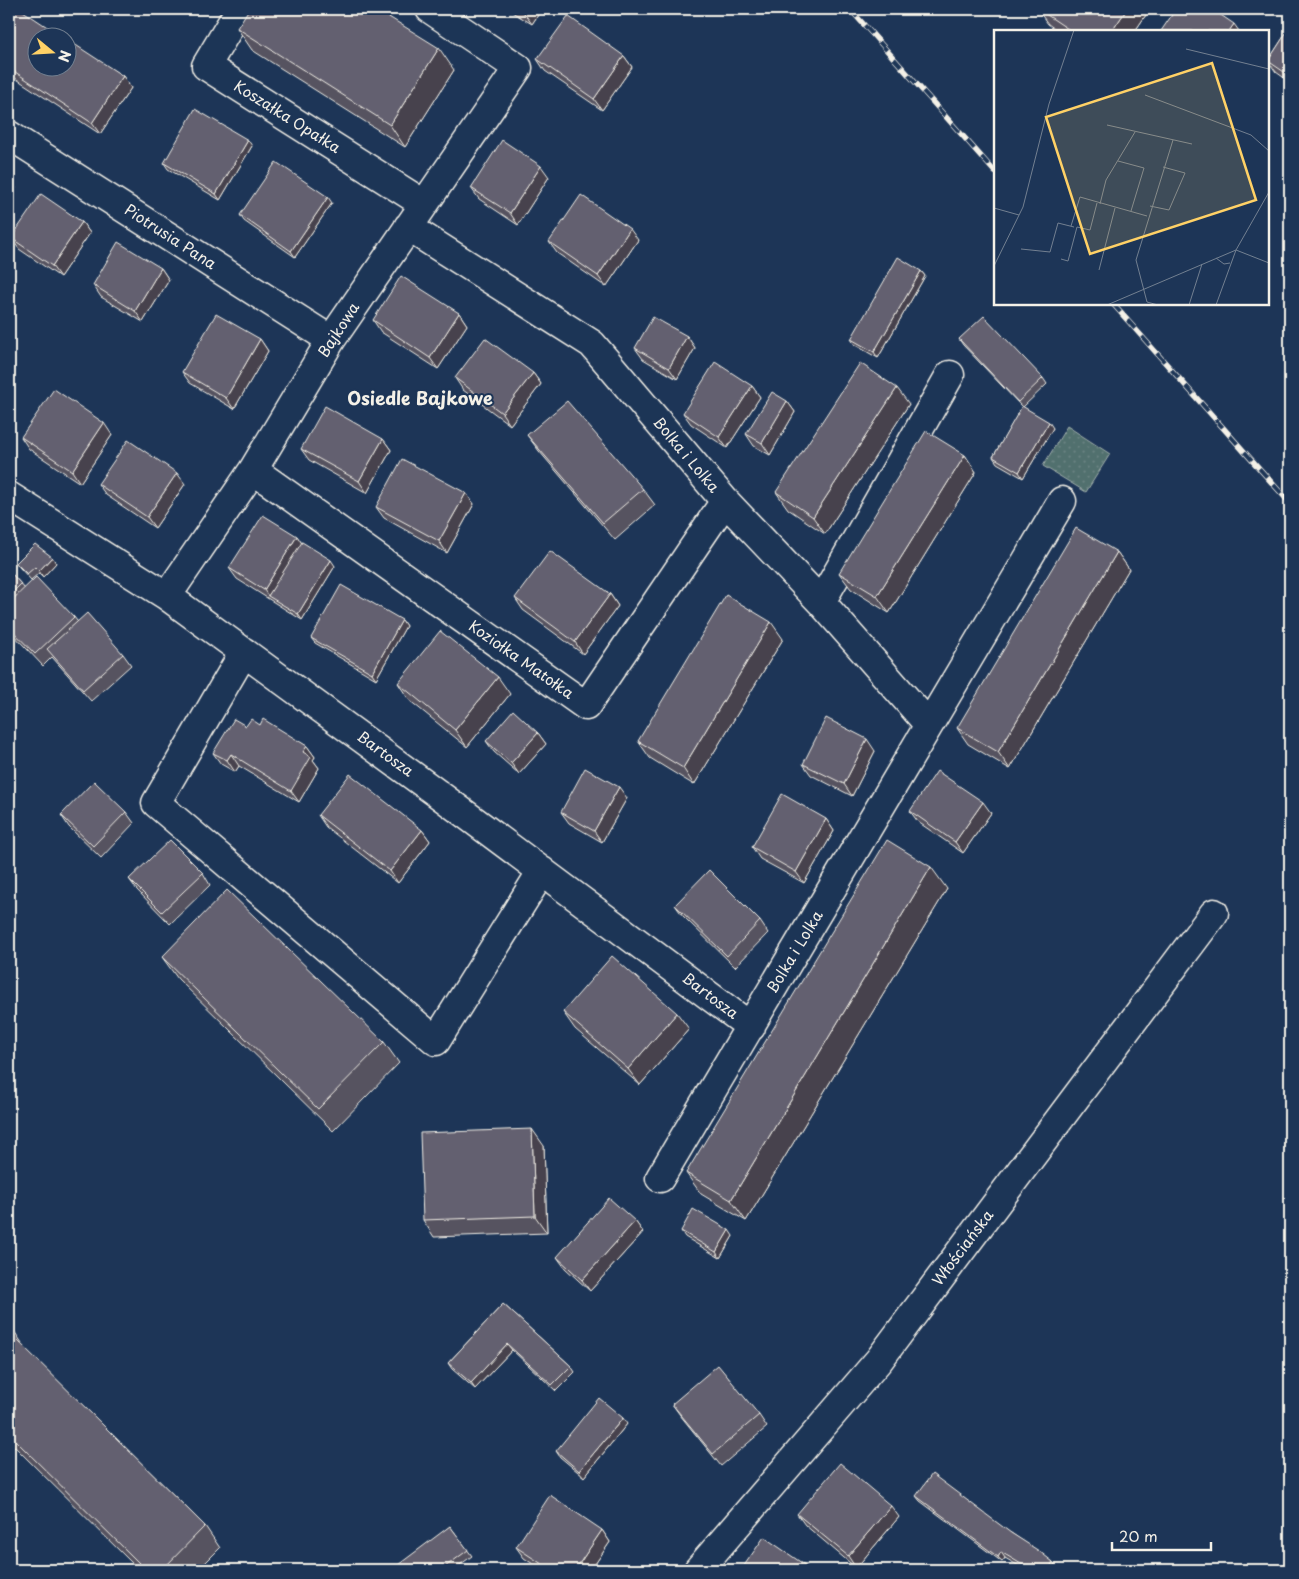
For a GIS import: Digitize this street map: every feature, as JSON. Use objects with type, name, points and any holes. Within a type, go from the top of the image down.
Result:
[{"type":"street","name":"Koszałka Opałka","points":[[240,9],[206,66],[424,204]]},
{"type":"street","name":"Bajkowa","points":[[167,596],[253,470],[330,340],[518,68],[430,9]]},
{"type":"street","name":"Piotrusia Pana","points":[[9,135],[330,340]]},
{"type":"street","name":"Bolka i Lolka","points":[[408,227],[592,344],[725,501],[820,602],[929,726]]},
{"type":"street","points":[[820,602],[950,375]]},
{"type":"street","name":"Koziołka Matołka","points":[[253,470],[586,706],[725,501]]},
{"type":"street","name":"Bartosza","points":[[9,496],[167,596],[751,1027]]},
{"type":"street","name":"Bolka i Lolka","points":[[660,1178],[1062,501]]},
{"type":"street","points":[[244,652],[156,803],[436,1041],[542,871]]},
{"type":"street","name":"Włościańska","points":[[698,1570],[880,1360],[1214,913]]},
{"type":"green space","points":[[1067,426],[1110,454],[1086,492],[1043,466]]},
{"type":"building","points":[[9,9],[20,9],[49,28],[28,28],[28,78],[78,78],[78,47],[123,76],[92,123],[9,68]]},
{"type":"building","points":[[249,9],[376,9],[439,48],[390,125],[237,28]]},
{"type":"building","points":[[518,9],[527,9],[524,13]]},
{"type":"building","points":[[1038,9],[1127,9],[1113,30],[1070,30]]},
{"type":"building","points":[[1176,9],[1212,9],[1234,24],[1230,30],[1162,30]]},
{"type":"building","points":[[568,16],[624,56],[594,99],[537,59]]},
{"type":"building","points":[[1290,27],[1290,76],[1269,62]]},
{"type":"building","points":[[195,109],[248,140],[216,194],[164,163]]},
{"type":"building","points":[[502,140],[541,166],[510,213],[471,188]]},
{"type":"building","points":[[276,162],[328,197],[291,251],[240,215]]},
{"type":"building","points":[[41,194],[82,222],[52,266],[11,238]]},
{"type":"building","points":[[581,195],[630,229],[598,276],[549,242]]},
{"type":"building","points":[[118,242],[161,268],[135,311],[93,285]]},
{"type":"building","points":[[898,257],[921,271],[874,352],[851,339]]},
{"type":"building","points":[[401,276],[459,313],[430,358],[373,320]]},
{"type":"building","points":[[216,314],[260,339],[226,398],[182,372]]},
{"type":"building","points":[[984,316],[1043,378],[1018,402],[959,339]]},
{"type":"building","points":[[653,317],[687,336],[669,368],[635,348]]},
{"type":"building","points":[[485,338],[533,373],[502,413],[455,378]]},
{"type":"building","points":[[715,362],[752,386],[719,437],[683,413]]},
{"type":"building","points":[[860,363],[897,388],[813,517],[776,492]]},
{"type":"building","points":[[54,389],[104,423],[72,471],[21,437]]},
{"type":"building","points":[[772,392],[787,401],[762,443],[746,434]]},
{"type":"building","points":[[567,401],[643,489],[603,523],[527,435]]},
{"type":"building","points":[[325,406],[383,439],[359,481],[301,449]]},
{"type":"building","points":[[1022,406],[1049,422],[1019,472],[993,457]]},
{"type":"building","points":[[926,431],[965,455],[877,596],[839,573]]},
{"type":"building","points":[[128,440],[177,473],[147,517],[98,484]]},
{"type":"building","points":[[402,459],[466,493],[439,541],[376,507]]},
{"type":"building","points":[[263,515],[297,536],[264,590],[229,568]]},
{"type":"building","points":[[1076,528],[1117,552],[998,752],[957,728]]},
{"type":"building","points":[[302,542],[331,560],[298,614],[268,596]]},
{"type":"building","points":[[35,544],[52,557],[39,571],[35,567],[27,574],[16,563]]},
{"type":"building","points":[[550,551],[610,594],[575,642],[515,598]]},
{"type":"building","points":[[9,571],[21,584],[9,596]]},
{"type":"building","points":[[36,577],[74,617],[35,654],[9,627],[9,603]]},
{"type":"building","points":[[341,585],[402,620],[372,673],[311,638]]},
{"type":"building","points":[[726,595],[771,622],[683,768],[638,741]]},
{"type":"building","points":[[87,613],[123,654],[83,690],[47,649]]},
{"type":"building","points":[[440,631],[498,677],[455,730],[398,683]]},
{"type":"building","points":[[513,710],[538,733],[511,763],[486,741]]},
{"type":"building","points":[[826,718],[867,739],[844,784],[803,764]]},
{"type":"building","points":[[234,719],[246,726],[251,719],[260,725],[263,719],[307,746],[303,752],[311,757],[291,791],[231,754],[227,760],[213,753]]},
{"type":"building","points":[[585,768],[619,787],[594,831],[561,812]]},
{"type":"building","points":[[937,771],[983,802],[955,842],[910,811]]},
{"type":"building","points":[[350,774],[422,830],[390,871],[318,815]]},
{"type":"building","points":[[94,781],[126,812],[93,846],[61,815]]},
{"type":"building","points":[[782,794],[826,819],[796,872],[752,847]]},
{"type":"building","points":[[170,840],[203,873],[162,912],[129,879]]},
{"type":"building","points":[[887,840],[931,867],[731,1200],[686,1173]]},
{"type":"building","points":[[709,870],[760,921],[727,956],[675,905]]},
{"type":"building","points":[[227,890],[384,1042],[318,1109],[162,957]]},
{"type":"building","points":[[612,956],[677,1013],[628,1069],[563,1012]]},
{"type":"building","points":[[532,1129],[535,1216],[423,1220],[420,1133]]},
{"type":"building","points":[[609,1198],[635,1221],[582,1280],[557,1257]]},
{"type":"building","points":[[693,1209],[729,1230],[716,1252],[681,1231]]},
{"type":"building","points":[[503,1304],[571,1366],[552,1385],[507,1344],[471,1383],[448,1363]]},
{"type":"building","points":[[9,1326],[14,1331],[11,1334],[9,1332]]},
{"type":"building","points":[[9,1332],[205,1526],[162,1570],[146,1570],[9,1434]]},
{"type":"building","points":[[718,1365],[759,1415],[713,1454],[672,1404]]},
{"type":"building","points":[[599,1398],[623,1418],[579,1471],[556,1451]]},
{"type":"building","points":[[840,1463],[891,1506],[848,1556],[797,1514]]},
{"type":"building","points":[[932,1474],[1053,1562],[1048,1570],[1031,1570],[1001,1552],[998,1557],[916,1496]]},
{"type":"building","points":[[550,1495],[602,1530],[575,1570],[551,1570],[516,1547]]},
{"type":"building","points":[[450,1526],[468,1550],[441,1570],[402,1570],[398,1565]]},
{"type":"building","points":[[764,1537],[812,1570],[741,1570]]},
{"type":"building","points":[[1130,1565],[1137,1570],[1127,1570]]},
{"type":"railway","points":[[850,9],[994,171]]},
{"type":"railway","points":[[1114,305],[1290,503]]},
{"type":"district","name":"Osiedle Bajkowe","points":[[420,399]]}]
